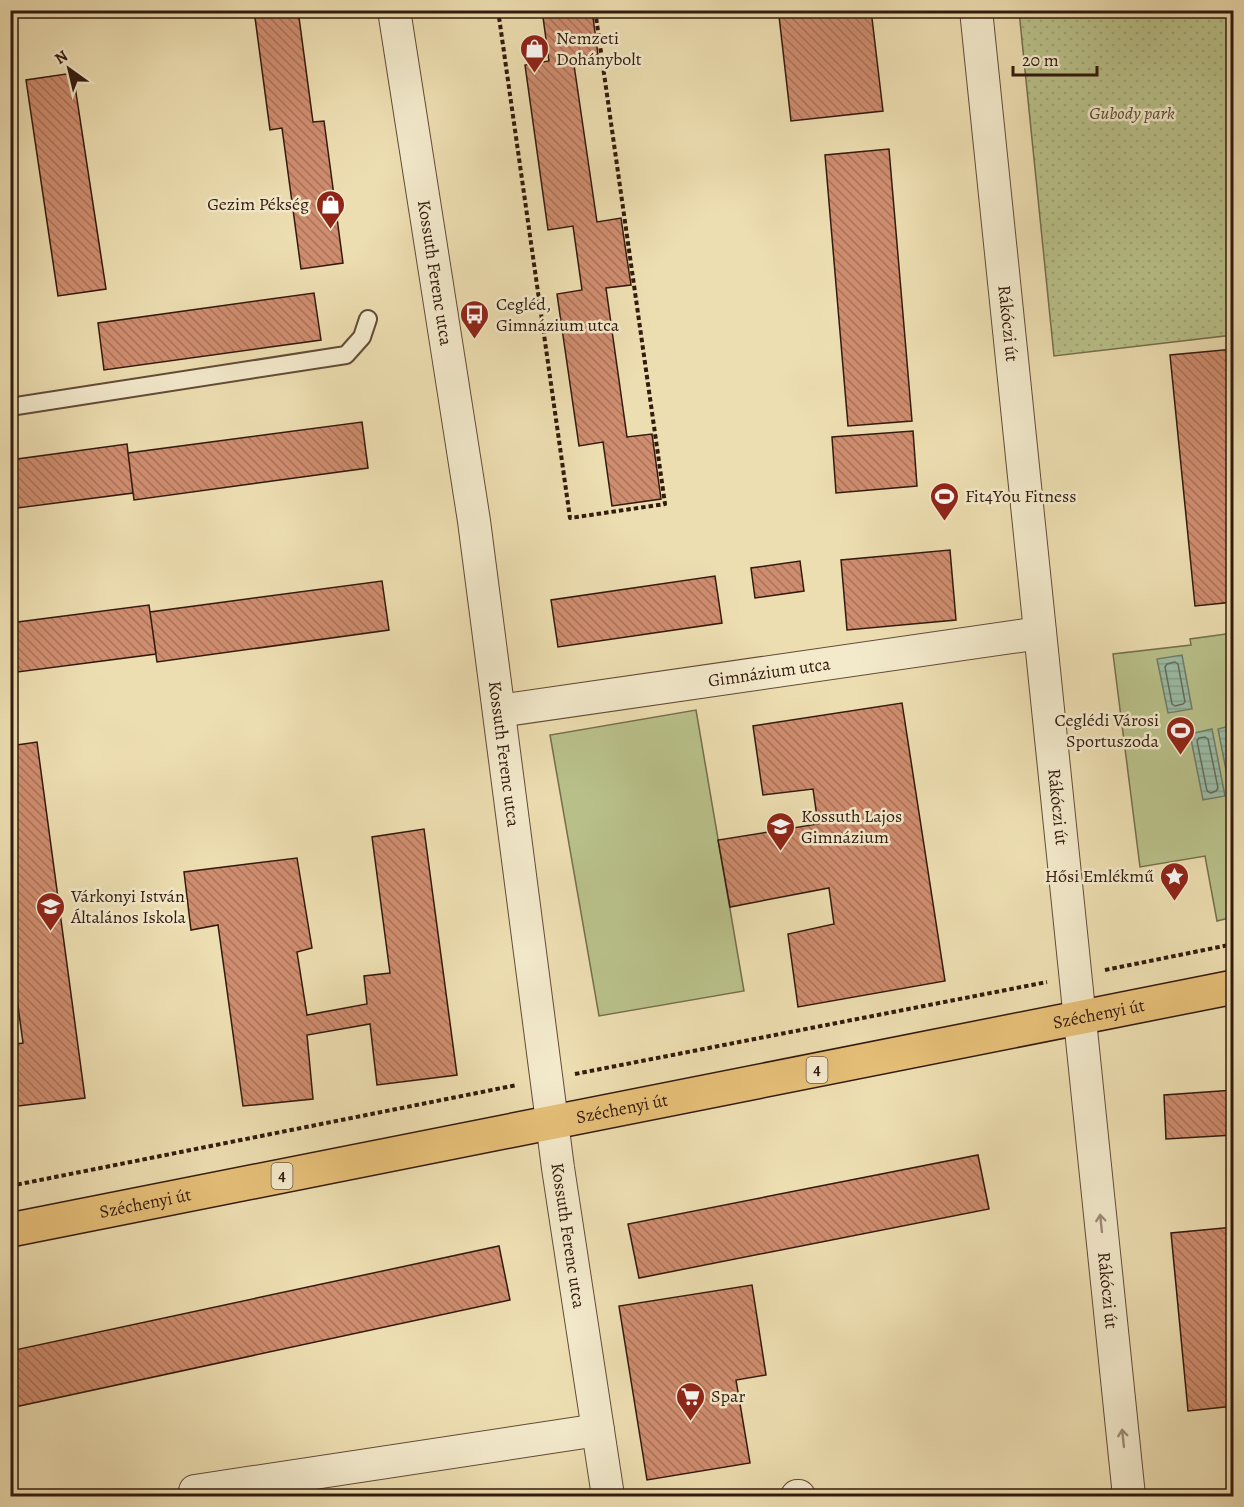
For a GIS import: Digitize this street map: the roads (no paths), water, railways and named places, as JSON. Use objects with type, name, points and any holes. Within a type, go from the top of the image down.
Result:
[{"type":"main road","name":"Széchenyi út","points":[[10,1230],[1233,987]]},
{"type":"street","name":"Kossuth Ferenc utca","points":[[394,10],[474,520],[560,1179],[608,1497]]},
{"type":"street","name":"Rákóczi út","points":[[976,10],[1129,1497]]},
{"type":"street","name":"Gimnázium utca","points":[[499,711],[1040,633]]},
{"type":"street","points":[[196,1497],[195,1491],[598,1430]]},
{"type":"lane","points":[[10,407],[346,356],[362,337],[368,319]]},
{"type":"water","points":[[1182,655],[1192,709],[1168,713],[1157,659]]},
{"type":"water","points":[[1234,725],[1233,806],[1218,729]]},
{"type":"water","points":[[1212,729],[1225,796],[1203,800],[1190,734]]},
{"type":"place","name":"Nemzeti Dohánybolt","points":[[535,74]]},
{"type":"place","name":"Gezim Pékség","points":[[330,230]]},
{"type":"place","name":"Cegléd, Gimnázium utca","points":[[475,340]]},
{"type":"place","name":"Fit4You Fitness","points":[[944,522]]},
{"type":"place","name":"Ceglédi Városi Sportuszoda","points":[[1180,756]]},
{"type":"place","name":"Kossuth Lajos Gimnázium","points":[[780,852]]},
{"type":"place","name":"Hősi Emlékmű","points":[[1175,902]]},
{"type":"place","name":"Várkonyi István Általános Iskola","points":[[50,932]]},
{"type":"place","name":"Spar","points":[[690,1422]]},
{"type":"park label","name":"Gubody park","points":[[1132,113]]}]
